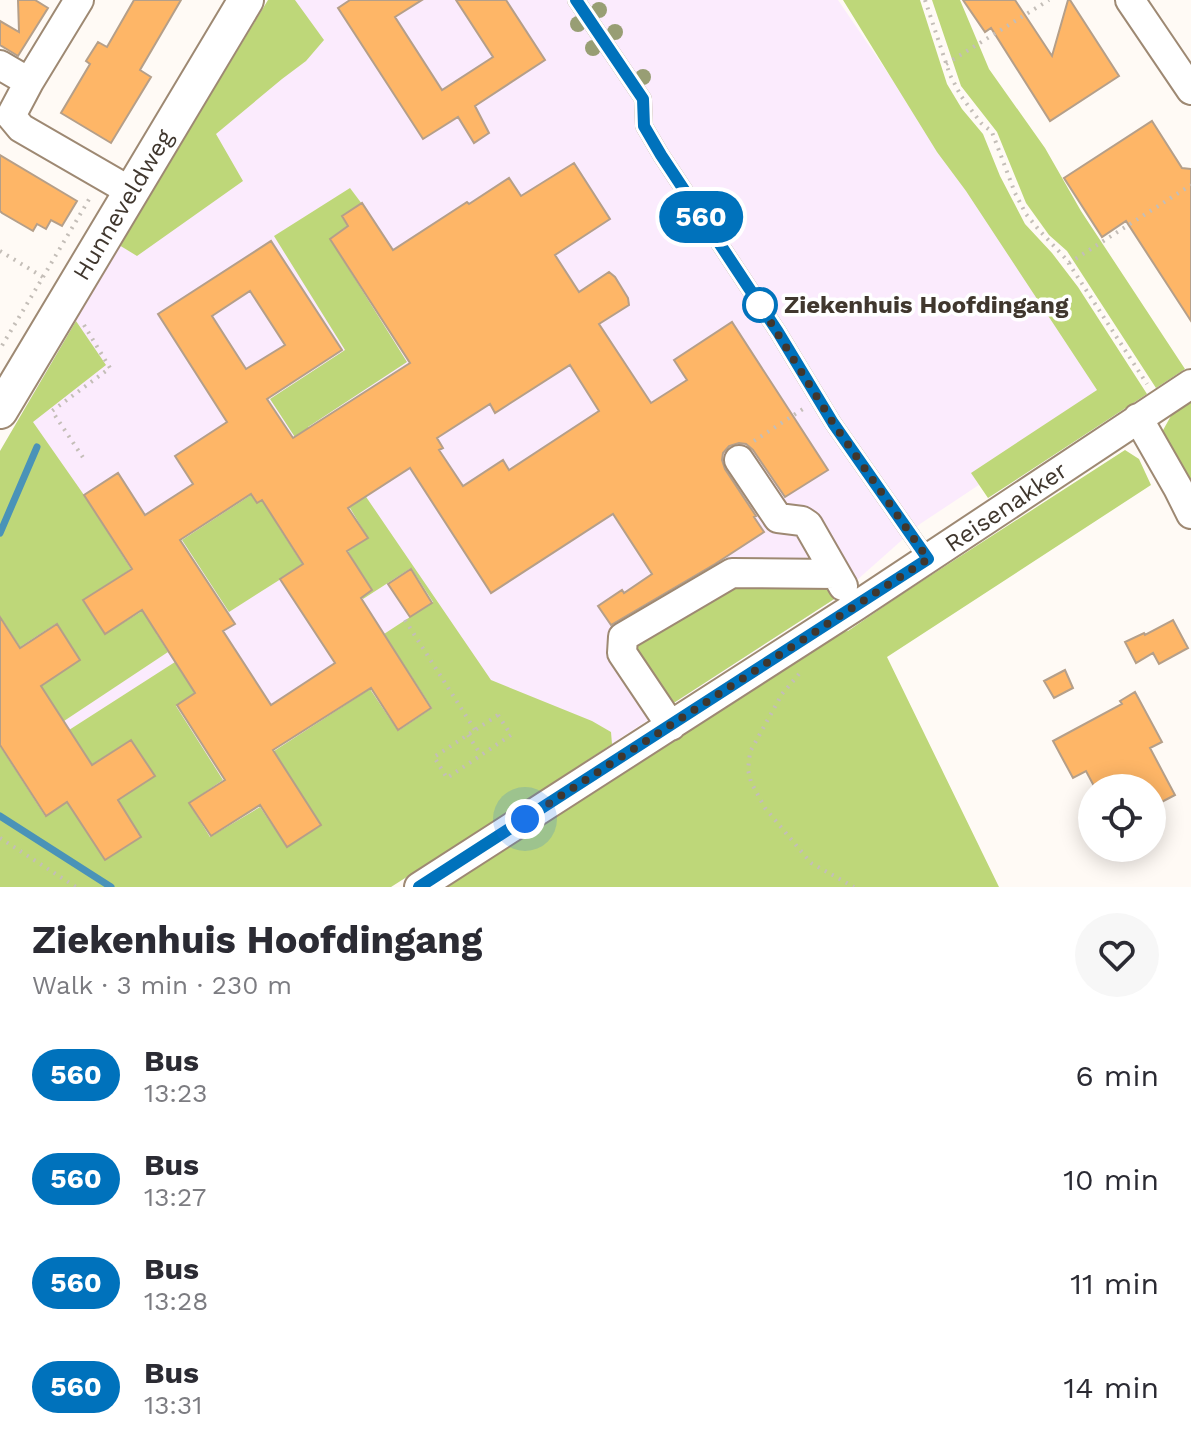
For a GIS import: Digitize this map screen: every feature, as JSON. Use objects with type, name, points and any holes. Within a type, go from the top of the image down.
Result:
[{"type":"street","points":[[79,0],[5,116],[116,183]]},
{"type":"street","name":"Hunneveldweg","points":[[0,411],[56,288],[116,183],[246,0]]},
{"type":"street","points":[[1130,0],[1191,90]]},
{"type":"street","points":[[0,65],[29,82]]},
{"type":"street","name":"Reisenakker","points":[[419,887],[856,606],[1191,384]]},
{"type":"street","points":[[1149,410],[1191,514]]},
{"type":"street","points":[[739,460],[778,518],[802,521],[808,525],[856,606]]},
{"type":"street","points":[[671,726],[622,653],[623,637],[732,573],[836,574]]},
{"type":"lane","points":[[576,0],[643,99],[644,126],[661,155],[778,332],[833,423],[928,559]]},
{"type":"path","points":[[925,0],[946,64],[961,96],[981,123],[992,132],[1026,214],[1069,263],[1149,410]]},
{"type":"path","points":[[946,64],[1049,0]]},
{"type":"path","points":[[0,349],[56,288],[116,183]]},
{"type":"path","points":[[1069,263],[1191,185]]},
{"type":"path","points":[[0,251],[56,288],[110,368],[52,411],[86,462]]},
{"type":"path","points":[[739,460],[736,453],[819,399]]},
{"type":"path","points":[[405,620],[475,730]]},
{"type":"path","points":[[800,672],[782,694],[750,752],[748,770],[751,782],[765,808],[800,852],[811,863],[854,887]]},
{"type":"path","points":[[498,715],[511,735],[447,778],[434,757],[475,730],[498,715]]},
{"type":"path","points":[[468,735],[481,755]]},
{"type":"path","points":[[0,838],[76,887]]},
{"type":"shaded area","points":[[268,0],[838,0],[1110,398],[920,524],[839,596],[391,887],[0,887],[0,451],[119,245]]},
{"type":"green space","points":[[268,0],[295,0],[324,40],[306,61],[216,134],[243,181],[137,256],[119,245]]},
{"type":"green space","points":[[843,0],[920,0],[947,84],[962,109],[983,134],[1025,224],[1078,287],[1147,394],[988,498],[971,473],[1097,390],[937,152]]},
{"type":"green space","points":[[932,0],[960,0],[989,69],[1045,148],[1081,211],[1185,369],[1156,388],[1067,251],[1049,235],[1026,203],[997,132],[961,86]]},
{"type":"green space","points":[[350,188],[362,204],[342,217],[348,227],[330,239],[407,362],[308,427],[319,446],[306,454],[270,399],[345,350],[274,236]]},
{"type":"green space","points":[[76,321],[106,365],[33,422],[131,569],[83,600],[105,634],[152,605],[166,626],[156,633],[168,652],[64,721],[55,707],[46,712],[33,691],[80,660],[57,623],[20,647],[0,616],[0,451]]},
{"type":"green space","points":[[1191,399],[1191,502],[1162,432],[1172,414]]},
{"type":"green space","points":[[1125,450],[1139,459],[1151,485],[887,657],[999,887],[442,887],[831,633],[848,631]]},
{"type":"green space","points":[[360,488],[491,680],[592,721],[611,732],[612,744],[391,887],[0,887],[0,746],[45,816],[80,794],[73,811],[105,860],[141,837],[118,800],[155,776],[131,740],[83,770],[70,750],[78,744],[69,730],[175,662],[183,675],[191,671],[203,688],[176,706],[223,780],[189,803],[210,837],[260,807],[287,847],[321,825],[274,751],[370,689],[398,731],[432,708],[384,634],[433,602],[411,568],[363,599],[349,577],[359,570],[348,551],[368,538],[344,498]]},
{"type":"green space","points":[[276,490],[293,517],[278,526],[303,565],[229,612],[182,540],[251,495],[257,503]]},
{"type":"green space","points":[[728,579],[829,580],[839,596],[666,708],[632,646]]},
{"type":"building","points":[[18,0],[35,0],[48,8],[18,56],[0,45],[0,21],[19,32]]},
{"type":"building","points":[[134,0],[181,0],[140,70],[151,77],[111,143],[61,113],[90,64],[86,61],[98,42],[107,47]]},
{"type":"building","points":[[350,0],[422,0],[395,17],[442,90],[493,57],[456,0],[506,0],[545,60],[475,106],[489,133],[474,143],[458,117],[423,139],[338,8]]},
{"type":"building","points":[[963,0],[1015,0],[1052,56],[1070,0],[1119,76],[1050,121],[991,28],[985,32]]},
{"type":"building","points":[[1152,121],[1182,168],[1191,169],[1191,321],[1126,221],[1102,237],[1064,178]]},
{"type":"building","points":[[0,155],[77,201],[62,226],[51,220],[46,229],[37,224],[33,231],[0,211]]},
{"type":"building","points":[[574,163],[610,219],[555,255],[579,292],[609,272],[615,277],[629,305],[599,324],[651,403],[687,380],[674,360],[732,322],[828,470],[785,497],[753,450],[746,444],[729,446],[723,453],[725,469],[764,532],[611,625],[598,606],[652,574],[613,514],[491,593],[410,468],[348,508],[368,538],[347,551],[372,590],[361,598],[431,708],[398,730],[371,688],[273,750],[321,825],[287,847],[260,805],[211,836],[189,803],[225,780],[177,705],[195,693],[142,610],[105,634],[83,600],[132,569],[84,495],[118,473],[145,515],[193,484],[175,456],[227,422],[158,314],[271,241],[342,350],[267,399],[293,438],[410,363],[330,239],[348,226],[342,216],[362,203],[393,250],[509,178],[521,196]],"holes":[[[250,291],[285,345],[246,369],[212,316]],[[570,365],[599,411],[509,470],[503,460],[463,486],[439,450],[443,448],[437,438],[490,404],[495,413]],[[251,494],[257,503],[262,500],[303,564],[280,579],[335,663],[271,705],[223,631],[235,624],[180,540]]]},
{"type":"building","points":[[411,569],[432,603],[410,617],[388,584]]},
{"type":"building","points":[[0,617],[20,648],[57,624],[80,660],[41,686],[92,765],[131,740],[155,776],[118,800],[141,837],[105,860],[67,802],[46,816],[0,745]]},
{"type":"building","points":[[1173,620],[1188,648],[1159,664],[1153,653],[1136,663],[1125,642]]},
{"type":"building","points":[[1065,670],[1073,688],[1054,698],[1044,681]]},
{"type":"building","points":[[1135,692],[1162,742],[1150,748],[1164,774],[1088,774],[1086,771],[1073,778],[1053,741],[1122,704],[1120,701]]},
{"type":"building","points":[[1166,778],[1175,795],[1166,800]]},
{"type":"waterway","points":[[0,533],[37,447]]},
{"type":"waterway","points":[[0,816],[111,887]]},
{"type":"bus line","name":"560","points":[[419,887],[928,559],[833,423],[778,332],[661,155],[644,126],[643,99],[576,0]]},
{"type":"place","name":"Ziekenhuis Hoofdingang","points":[[760,305]]},
{"type":"route","points":[[525,819],[928,559],[833,423],[760,305]]}]
